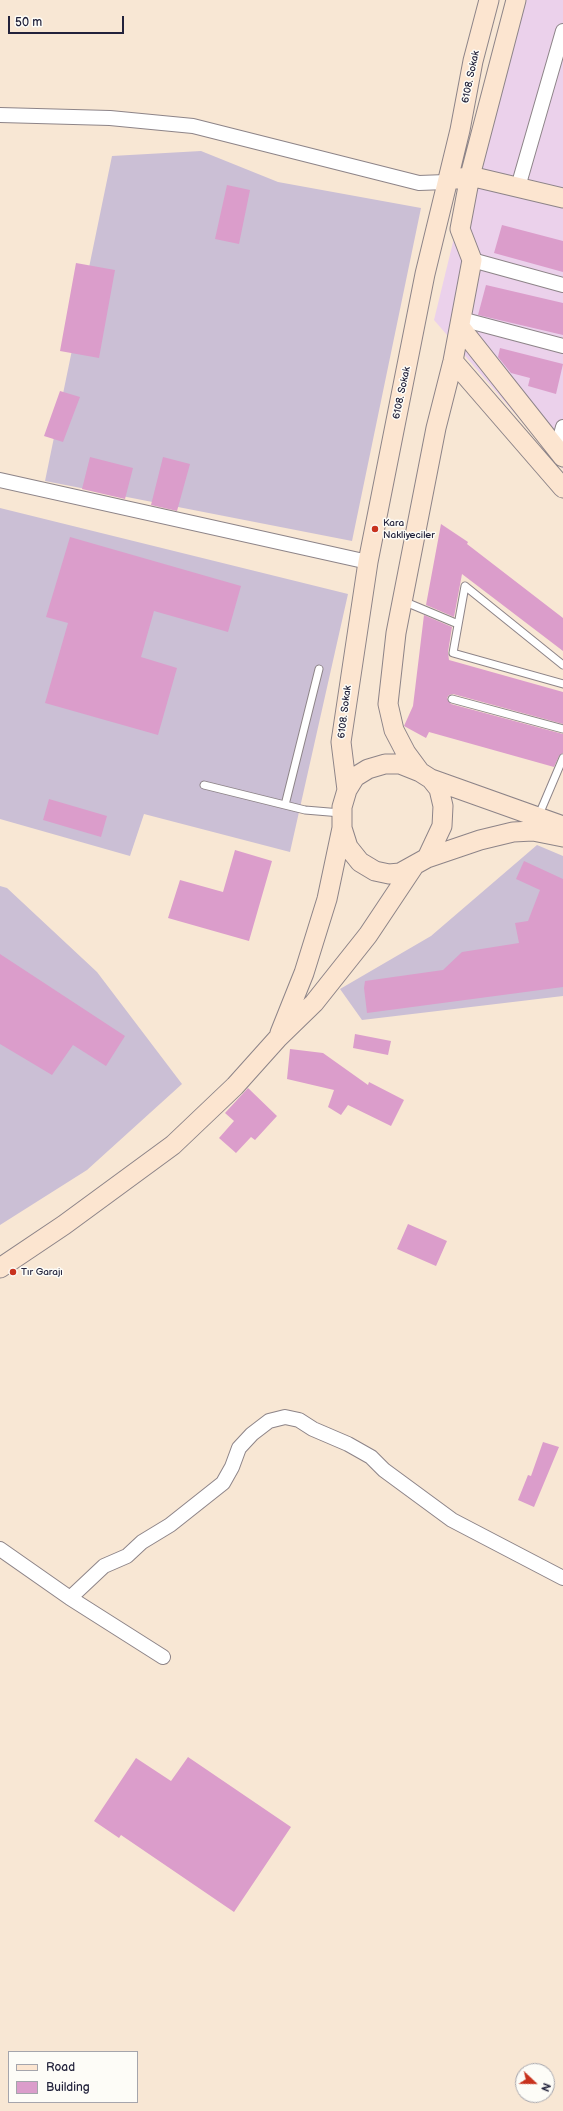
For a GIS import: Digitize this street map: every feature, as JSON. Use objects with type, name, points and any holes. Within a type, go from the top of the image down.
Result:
[{"type":"main road","name":"6108. Sokak","points":[[347,790],[341,742],[368,562],[425,274],[446,182],[460,130],[473,61],[489,0]]},
{"type":"main road","points":[[0,1268],[64,1225],[172,1145],[235,1086],[278,1038],[314,1003],[368,935],[421,862],[442,826],[443,806],[439,789],[406,753],[394,730],[388,704],[396,633],[402,601],[436,428],[453,361],[472,260],[460,229],[470,176],[516,0]]},
{"type":"main road","points":[[446,182],[470,176],[563,198]]},
{"type":"main road","points":[[460,323],[560,453]]},
{"type":"main road","points":[[453,361],[563,488]]},
{"type":"main road","points":[[278,1038],[304,973],[327,899],[347,790],[355,777],[368,769],[385,764],[400,764],[538,818],[563,826]]},
{"type":"main road","points":[[342,820],[348,846],[360,862],[375,871],[389,874],[400,873],[421,862],[480,840],[513,832],[533,831],[563,837]]},
{"type":"street","points":[[518,187],[563,31]]},
{"type":"street","points":[[0,115],[110,118],[193,126],[419,183],[446,182]]},
{"type":"street","points":[[472,260],[563,285]]},
{"type":"street","points":[[460,323],[563,346]]},
{"type":"street","points":[[560,453],[563,427]]},
{"type":"street","points":[[0,480],[368,562]]},
{"type":"street","points":[[70,1598],[104,1566],[127,1556],[142,1542],[170,1525],[184,1512],[222,1483],[232,1467],[239,1448],[252,1434],[269,1421],[285,1417],[299,1420],[354,1447],[371,1457],[384,1470],[452,1520],[563,1578]]},
{"type":"street","points":[[0,1549],[70,1598],[163,1658]]},
{"type":"lane","points":[[563,665],[465,586],[453,653],[563,684]]},
{"type":"lane","points":[[402,601],[458,624]]},
{"type":"lane","points":[[285,805],[319,669]]},
{"type":"lane","points":[[452,700],[563,729]]},
{"type":"lane","points":[[538,818],[563,758]]},
{"type":"lane","points":[[204,785],[342,820]]},
{"type":"shaded area","points":[[512,0],[563,0],[563,469],[434,320]]},
{"type":"shaded area","points":[[201,151],[278,182],[421,208],[352,541],[45,481],[112,156]]},
{"type":"shaded area","points":[[0,508],[348,594],[290,852],[144,814],[130,856],[0,819]]},
{"type":"shaded area","points":[[537,845],[563,856],[563,996],[362,1020],[340,989],[431,936]]},
{"type":"shaded area","points":[[0,886],[7,888],[97,972],[182,1084],[87,1170],[0,1225]]},
{"type":"building","points":[[227,185],[250,190],[239,244],[215,239]]},
{"type":"building","points":[[502,225],[563,241],[563,272],[494,253]]},
{"type":"building","points":[[76,263],[115,270],[99,358],[60,351]]},
{"type":"building","points":[[486,285],[563,303],[563,335],[478,315]]},
{"type":"building","points":[[500,348],[563,364],[556,394],[528,386],[530,378],[511,373],[498,357]]},
{"type":"building","points":[[60,391],[80,397],[63,442],[44,436]]},
{"type":"building","points":[[90,457],[133,468],[125,499],[82,489]]},
{"type":"building","points":[[163,457],[190,464],[177,511],[151,505]]},
{"type":"building","points":[[441,524],[468,542],[467,544],[563,618],[563,651],[462,574],[454,617],[426,605]]},
{"type":"building","points":[[70,537],[241,586],[228,632],[154,611],[141,657],[177,668],[158,735],[45,703],[68,623],[46,617]]},
{"type":"building","points":[[424,615],[452,627],[448,652],[449,660],[563,692],[563,724],[453,694],[449,695],[447,698],[451,704],[563,734],[563,753],[559,756],[554,767],[429,732],[426,738],[404,726],[413,706]]},
{"type":"building","points":[[49,799],[107,816],[101,837],[43,820]]},
{"type":"building","points":[[235,850],[272,861],[249,941],[168,918],[180,880],[223,892]]},
{"type":"building","points":[[524,861],[563,879],[563,987],[367,1013],[364,988],[365,981],[443,970],[462,952],[519,943],[515,923],[528,921],[540,890],[516,879]]},
{"type":"building","points":[[0,954],[125,1036],[106,1066],[73,1045],[52,1075],[0,1044]]},
{"type":"building","points":[[355,1034],[391,1041],[388,1055],[353,1048]]},
{"type":"building","points":[[290,1049],[323,1053],[368,1085],[369,1082],[404,1100],[391,1126],[348,1105],[341,1115],[328,1107],[334,1090],[287,1079]]},
{"type":"building","points":[[248,1088],[277,1116],[255,1140],[251,1137],[236,1153],[219,1138],[234,1121],[225,1113]]},
{"type":"building","points":[[408,1224],[447,1241],[436,1266],[397,1249]]},
{"type":"building","points":[[543,1442],[559,1447],[534,1507],[518,1500],[528,1475],[531,1476]]},
{"type":"building","points":[[188,1757],[291,1827],[234,1912],[121,1835],[119,1838],[94,1821],[136,1758],[171,1781]]},
{"type":"place","name":"Kara Nakliyeciler","points":[[375,529]]},
{"type":"place","name":"Tır Garajı","points":[[13,1272]]}]
